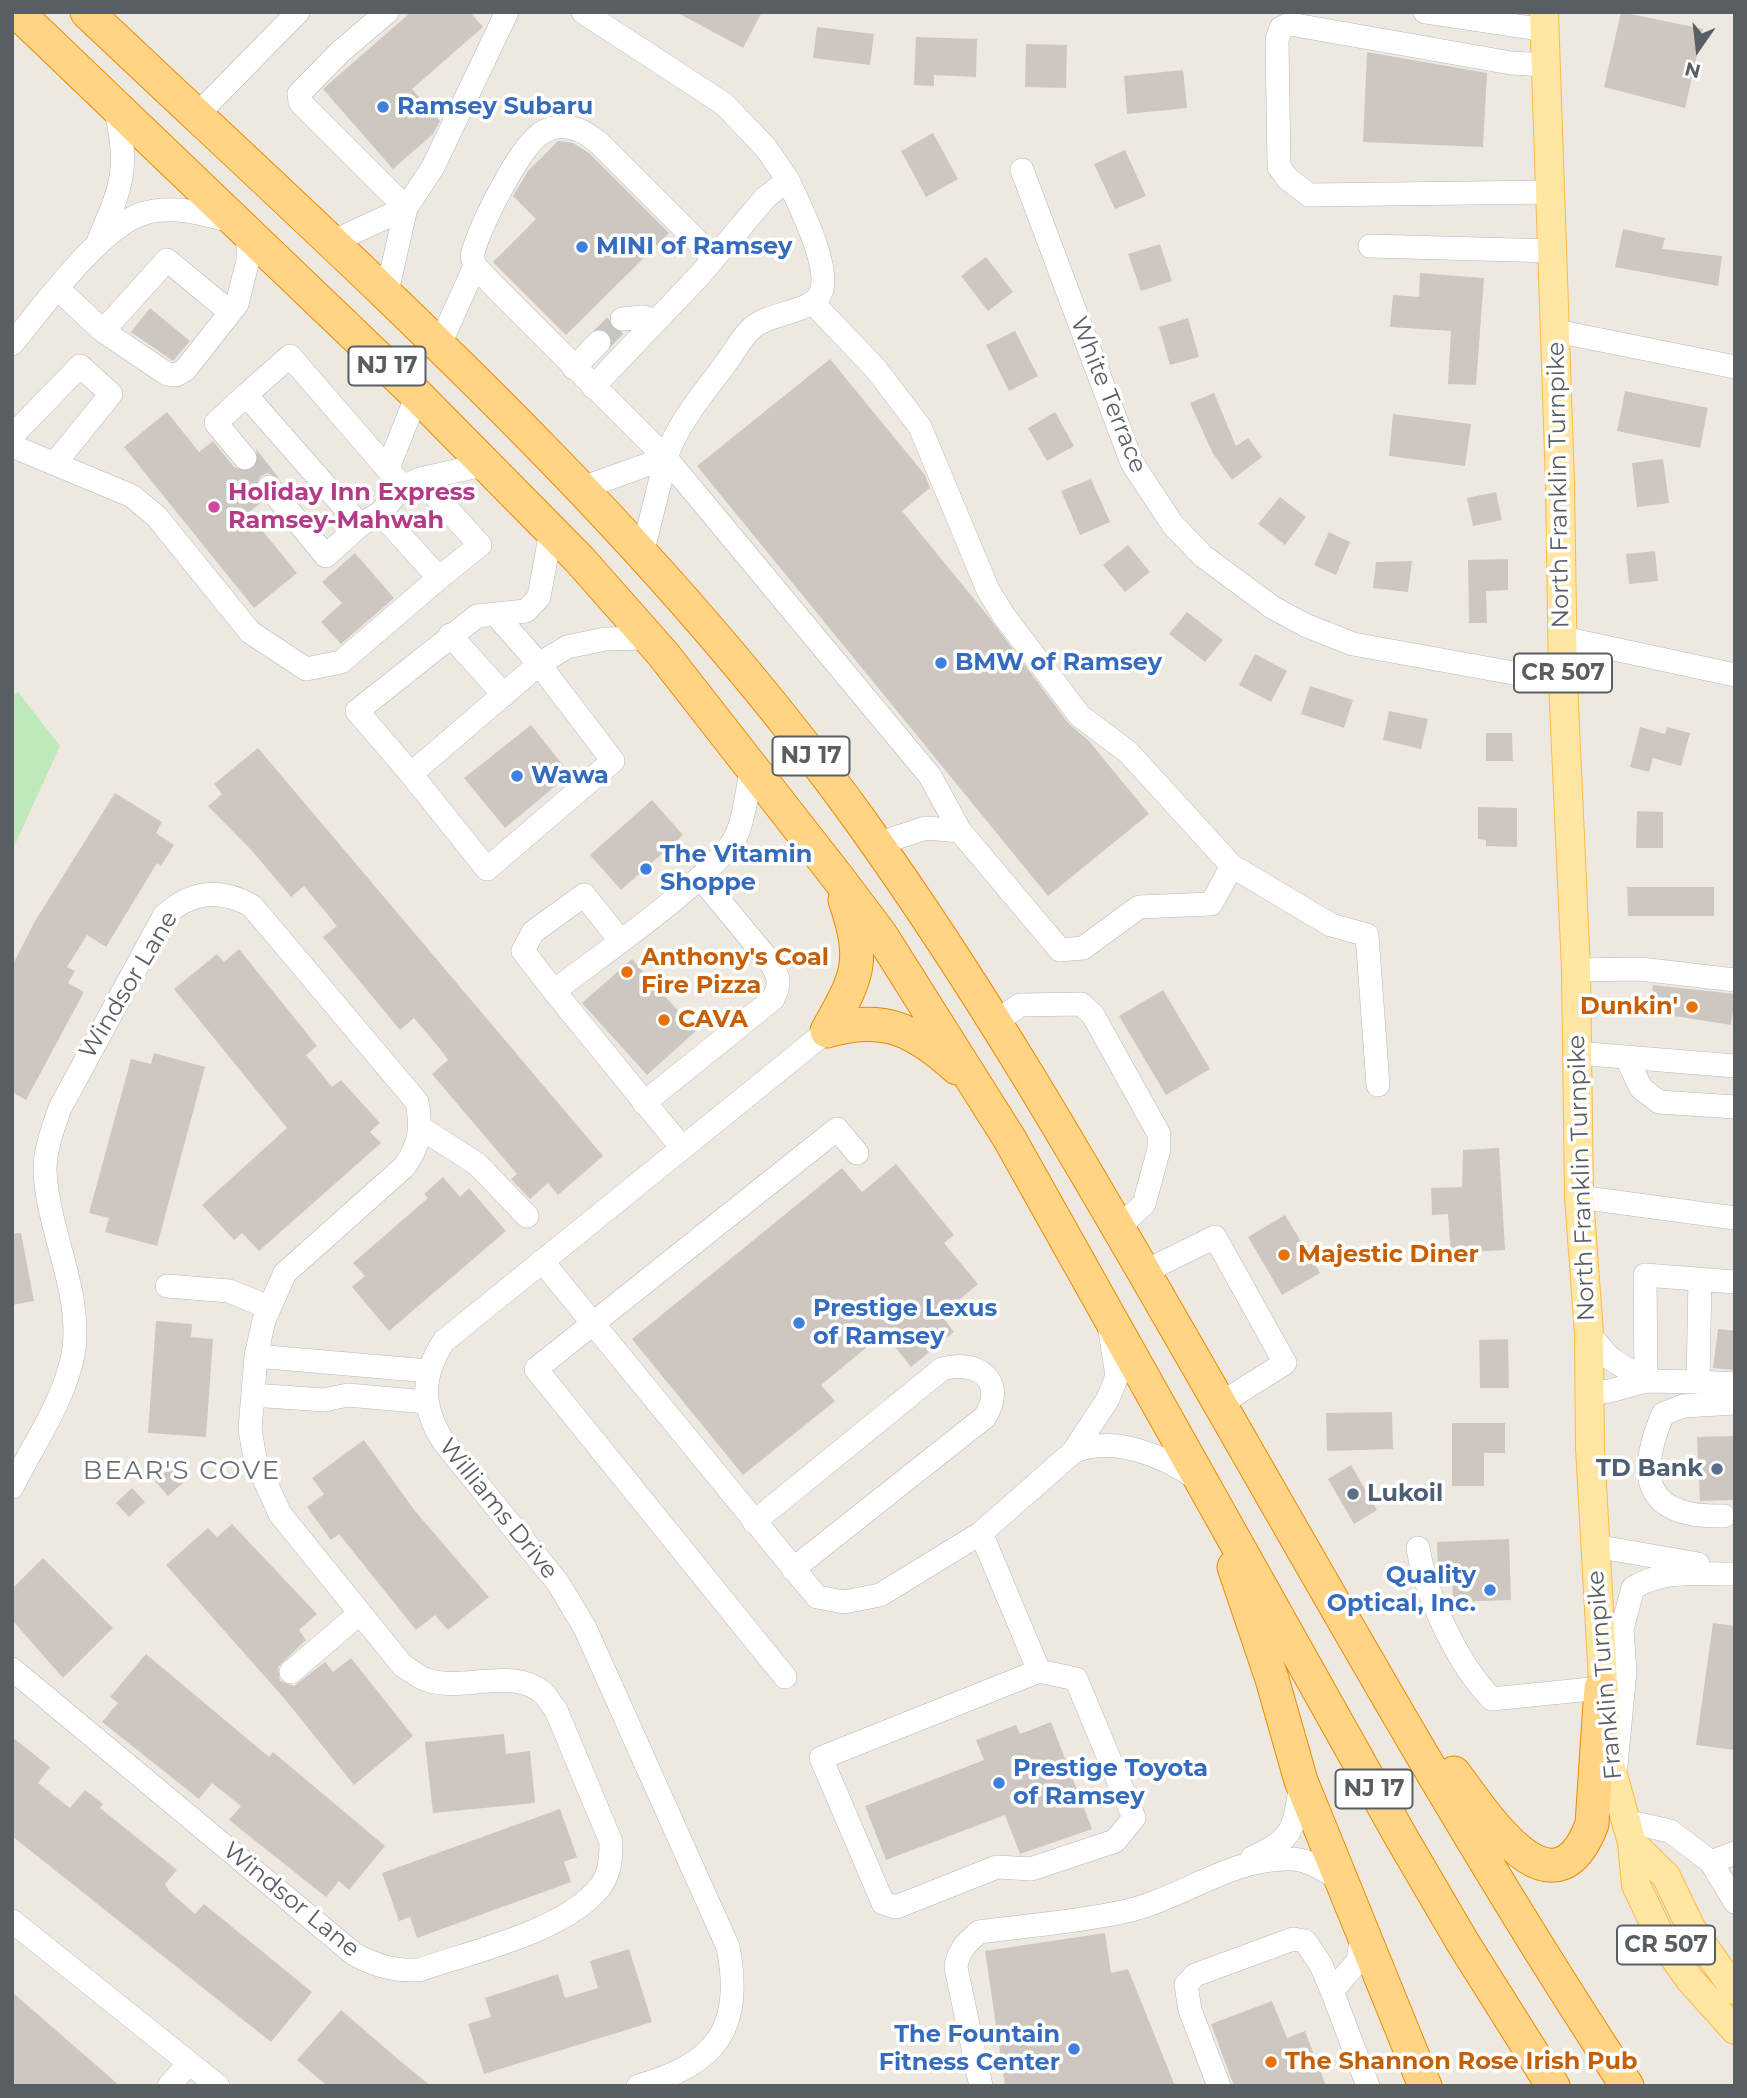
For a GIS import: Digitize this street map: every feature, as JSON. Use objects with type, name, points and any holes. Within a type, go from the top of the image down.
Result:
[{"type":"highway","name":"NJ 17","points":[[87,12],[439,346],[582,488],[642,554],[785,723],[877,844],[996,1022],[1515,1911],[1627,2086]]},
{"type":"highway","name":"NJ 17","points":[[23,25],[114,104],[244,227],[487,464],[551,531],[649,638],[881,935],[978,1087],[1104,1304],[1435,1896],[1553,2086]]},
{"type":"highway","points":[[827,1031],[853,985],[857,967],[856,930],[838,878]]},
{"type":"highway","points":[[827,1031],[853,1023],[869,1023],[907,1031],[946,1059],[978,1087]]},
{"type":"highway","points":[[1206,1486],[1272,1679],[1301,1781],[1425,2086]]},
{"type":"highway","points":[[1355,1641],[1506,1842],[1529,1860],[1550,1865],[1568,1860],[1584,1845],[1592,1824],[1601,1688]]},
{"type":"main road","name":"North Franklin Turnpike","points":[[1544,21],[1556,331],[1563,682],[1576,970],[1579,1197],[1588,1334],[1595,1546]]},
{"type":"main road","name":"Franklin Turnpike","points":[[1595,1546],[1601,1688],[1613,1782],[1628,1832],[1636,1885],[1664,1942],[1690,1980],[1735,2030]]},
{"type":"main road","name":"Franklin Turnpike","points":[[1628,1832],[1666,1876],[1691,1928],[1735,1990]]},
{"type":"street","points":[[387,12],[340,52],[299,94],[300,102],[406,208]]},
{"type":"street","points":[[583,12],[724,104],[766,148],[788,180],[807,225],[823,275],[821,293],[813,303],[799,310],[778,313],[752,328],[674,435],[642,554]]},
{"type":"street","points":[[1424,12],[1544,21]]},
{"type":"street","points":[[196,116],[289,13]]},
{"type":"street","points":[[386,296],[406,208],[433,167],[498,17]]},
{"type":"street","points":[[1545,65],[1511,62],[1290,24],[1281,28],[1277,40],[1279,167],[1309,195],[1551,192]]},
{"type":"street","points":[[97,245],[120,187],[125,154],[114,104]]},
{"type":"street","points":[[714,258],[587,132],[562,126],[540,135],[510,173],[474,245],[472,256],[475,266],[666,458],[930,776],[960,831],[1060,950],[1083,948],[1139,907],[1211,904],[1232,866]]},
{"type":"street","name":"White Terrace","points":[[1022,170],[1132,463],[1173,526],[1203,556],[1272,607],[1305,625],[1353,644],[1563,682]]},
{"type":"street","points":[[593,387],[714,258],[766,197],[788,180]]},
{"type":"street","points":[[330,243],[406,208]]},
{"type":"street","points":[[12,344],[58,289],[97,245],[125,222],[143,213],[158,210],[189,211],[244,227],[244,285],[237,304],[185,370],[176,375],[167,373],[103,331],[58,289]]},
{"type":"street","points":[[1370,246],[1553,251]]},
{"type":"street","points":[[103,331],[167,260],[230,312]]},
{"type":"street","points":[[439,346],[475,266]]},
{"type":"street","points":[[813,303],[876,369],[920,427],[988,590],[1004,616],[1080,716],[1128,752],[1232,866],[1331,925],[1367,935],[1378,1085]]},
{"type":"street","points":[[622,318],[643,317],[656,321]]},
{"type":"street","points":[[1556,331],[1735,367]]},
{"type":"street","points":[[574,368],[599,342]]},
{"type":"street","points":[[12,446],[132,496],[157,517],[250,632],[306,669],[341,662],[480,545],[411,483],[388,468],[290,356],[216,423],[246,458]]},
{"type":"street","points":[[12,436],[80,366],[111,394],[55,463]]},
{"type":"street","points":[[388,468],[417,395]]},
{"type":"street","points":[[246,396],[360,525]]},
{"type":"street","points":[[582,488],[666,458]]},
{"type":"street","points":[[269,487],[326,556],[360,525],[380,513],[411,483],[487,464]]},
{"type":"street","points":[[380,513],[439,578]]},
{"type":"street","points":[[497,616],[539,664],[613,761],[487,869],[357,711],[477,616],[526,611],[539,597],[551,531]]},
{"type":"street","points":[[450,635],[504,695]]},
{"type":"street","points":[[411,774],[539,664],[567,647],[605,639],[649,638]]},
{"type":"street","points":[[1563,638],[1735,675]]},
{"type":"street","points":[[554,992],[700,877],[728,850],[738,832],[751,771]]},
{"type":"street","points":[[877,844],[926,828],[960,831]]},
{"type":"street","points":[[645,1102],[773,999],[779,987],[779,977],[771,963],[700,877]]},
{"type":"street","name":"Windsor Lane","points":[[12,1487],[64,1385],[73,1354],[74,1326],[45,1169],[50,1137],[73,1080],[164,916],[178,902],[202,894],[237,898],[252,906],[417,1102],[421,1128],[417,1149],[404,1167],[285,1273],[268,1307],[256,1356],[250,1429],[255,1459],[265,1485],[280,1514],[403,1666],[426,1680],[458,1685],[495,1681],[522,1683],[542,1692],[556,1710],[611,1842],[610,1866],[601,1887],[581,1908],[558,1921],[419,1970],[395,1971],[372,1964],[354,1954],[12,1669]]},
{"type":"street","points":[[620,940],[584,895],[533,932],[523,951],[682,1148]]},
{"type":"street","points":[[1576,970],[1640,969],[1735,980]]},
{"type":"street","points":[[996,1022],[1020,1005],[1081,1004],[1093,1014],[1159,1134],[1159,1149],[1144,1204],[1118,1228]]},
{"type":"street","name":"Williams Drive","points":[[638,2086],[685,2071],[709,2051],[723,2030],[732,2006],[734,1976],[728,1947],[585,1628],[558,1583],[443,1441],[430,1420],[426,1402],[428,1371],[443,1341],[827,1031]]},
{"type":"street","points":[[1576,1053],[1735,1066]]},
{"type":"street","points":[[1626,1056],[1641,1088],[1659,1102],[1735,1107]]},
{"type":"street","points":[[421,1128],[477,1164],[527,1216]]},
{"type":"street","points":[[785,1677],[536,1369],[836,1129],[857,1153]]},
{"type":"street","points":[[1579,1197],[1735,1218]]},
{"type":"street","points":[[1144,1272],[1215,1237],[1285,1363],[1220,1404]]},
{"type":"street","points":[[542,1261],[817,1597],[844,1602],[880,1595],[981,1533],[1073,1452],[1108,1399],[1117,1376],[1104,1304]]},
{"type":"street","points":[[1646,1381],[1645,1275],[1735,1282]]},
{"type":"street","points":[[1698,1382],[1700,1280]]},
{"type":"street","points":[[167,1286],[229,1291],[268,1307]]},
{"type":"street","points":[[1588,1334],[1610,1358],[1646,1381]]},
{"type":"street","points":[[256,1356],[428,1371]]},
{"type":"street","points":[[316,1400],[319,1362]]},
{"type":"street","points":[[754,1522],[942,1369],[959,1364],[975,1367],[988,1378],[993,1392],[992,1405],[985,1417],[793,1569]]},
{"type":"street","points":[[1589,1393],[1610,1391],[1646,1381],[1735,1384]]},
{"type":"street","points":[[253,1395],[316,1400],[348,1395],[426,1402]]},
{"type":"street","points":[[1724,1516],[1697,1516],[1670,1508],[1654,1494],[1649,1471],[1651,1451],[1663,1414],[1683,1406],[1735,1403]]},
{"type":"street","points":[[1073,1452],[1087,1446],[1122,1446],[1180,1467],[1206,1486]]},
{"type":"street","points":[[981,1533],[1039,1671]]},
{"type":"street","points":[[1595,1546],[1735,1572]]},
{"type":"street","points":[[1418,1548],[1423,1577],[1472,1679],[1492,1699],[1601,1688]]},
{"type":"street","points":[[1613,1782],[1623,1717],[1625,1671],[1622,1629],[1633,1588],[1650,1578],[1662,1576],[1735,1572]]},
{"type":"street","points":[[291,1672],[360,1613]]},
{"type":"street","points":[[1039,1671],[1076,1679],[1134,1818],[1130,1826],[1115,1841],[1031,1869],[997,1867],[896,1907],[883,1903],[821,1758],[1039,1671]]},
{"type":"street","points":[[981,2086],[956,1968],[957,1959],[965,1944],[979,1933],[1125,1912],[1231,1870],[1276,1847],[1289,1836],[1301,1781]]},
{"type":"street","points":[[1628,1832],[1670,1831],[1711,1862],[1735,1902]]},
{"type":"street","points":[[1711,1862],[1735,1853]]},
{"type":"street","points":[[1231,1870],[1291,1858],[1316,1865],[1339,1879]]},
{"type":"street","points":[[12,1921],[218,2086]]},
{"type":"street","points":[[1332,1991],[1358,1961],[1362,1935]]},
{"type":"street","points":[[1219,2086],[1190,2010],[1186,1985],[1195,1975],[1293,1939],[1305,1941],[1312,1950],[1332,1991],[1368,2086]]},
{"type":"street","points":[[169,2086],[189,2063]]},
{"type":"green space","points":[[18,692],[60,746],[12,851],[12,696]]},
{"type":"building","name":"Ramsey Subaru","points":[[411,12],[470,12],[483,27],[412,89],[440,121],[433,134],[393,169],[323,89]]},
{"type":"building","points":[[676,12],[762,12],[743,48]]},
{"type":"building","points":[[1621,12],[1703,29],[1685,108],[1604,87]]},
{"type":"building","points":[[817,27],[874,34],[870,65],[813,58]]},
{"type":"building","points":[[916,37],[977,39],[976,77],[934,75],[934,86],[914,85]]},
{"type":"building","points":[[1026,44],[1067,45],[1066,88],[1025,87]]},
{"type":"building","points":[[1367,52],[1487,73],[1483,147],[1363,142]]},
{"type":"building","points":[[1183,70],[1187,108],[1127,114],[1124,76]]},
{"type":"building","points":[[933,133],[958,179],[926,197],[901,151]]},
{"type":"building","name":"MINI of Ramsey","points":[[558,141],[573,143],[589,153],[669,233],[566,335],[493,262],[536,219],[513,196],[528,171]]},
{"type":"building","points":[[1125,150],[1146,196],[1115,209],[1094,164]]},
{"type":"building","points":[[1623,229],[1665,238],[1662,249],[1722,256],[1718,286],[1615,267]]},
{"type":"building","points":[[1160,244],[1172,281],[1141,291],[1128,254]]},
{"type":"building","points":[[986,257],[1013,292],[988,311],[961,276]]},
{"type":"building","points":[[1420,273],[1484,278],[1476,385],[1448,384],[1451,331],[1390,327],[1393,295],[1419,297]]},
{"type":"building","points":[[150,308],[190,341],[173,361],[131,332]]},
{"type":"building","points":[[1188,318],[1199,357],[1170,365],[1159,327]]},
{"type":"building","points":[[1015,331],[1038,376],[1009,391],[986,345]]},
{"type":"building","name":"BMW of Ramsey","points":[[830,359],[925,475],[930,488],[902,511],[988,616],[1069,724],[1088,740],[1149,814],[1048,896],[697,466]]},
{"type":"building","points":[[1625,391],[1708,408],[1700,448],[1617,431]]},
{"type":"building","points":[[1214,393],[1236,446],[1248,438],[1262,457],[1232,480],[1212,452],[1190,403]]},
{"type":"building","name":"Holiday Inn Express Ramsey-Mahwah","points":[[167,412],[199,452],[213,441],[234,467],[247,472],[258,463],[256,449],[279,478],[267,473],[260,477],[255,489],[263,501],[248,513],[297,573],[254,608],[124,447]]},
{"type":"building","points":[[1055,412],[1074,446],[1047,461],[1028,428]]},
{"type":"building","points":[[1393,414],[1471,424],[1465,466],[1389,456]]},
{"type":"building","points":[[1663,459],[1669,503],[1637,507],[1632,463]]},
{"type":"building","points":[[1091,479],[1110,522],[1080,535],[1061,491]]},
{"type":"building","points":[[1496,492],[1502,520],[1473,526],[1467,498]]},
{"type":"building","points":[[1280,497],[1306,517],[1285,545],[1258,524]]},
{"type":"building","points":[[1329,532],[1350,542],[1336,575],[1314,565]]},
{"type":"building","points":[[1128,545],[1150,572],[1125,592],[1103,565]]},
{"type":"building","points":[[1655,551],[1658,581],[1629,584],[1626,554]]},
{"type":"building","points":[[355,553],[394,598],[341,644],[321,622],[342,603],[322,582]]},
{"type":"building","points":[[1508,559],[1508,590],[1486,591],[1487,623],[1469,623],[1468,560]]},
{"type":"building","points":[[1412,561],[1408,592],[1373,588],[1376,562]]},
{"type":"building","points":[[1187,612],[1223,640],[1205,662],[1169,634]]},
{"type":"building","points":[[1255,654],[1287,671],[1271,702],[1239,685]]},
{"type":"building","points":[[1310,686],[1353,700],[1344,728],[1301,714]]},
{"type":"building","points":[[1389,711],[1428,719],[1421,749],[1383,740]]},
{"type":"building","name":"Wawa","points":[[531,725],[570,774],[505,828],[464,778]]},
{"type":"building","points":[[1640,727],[1665,734],[1667,727],[1690,733],[1681,766],[1653,758],[1649,772],[1630,767]]},
{"type":"building","points":[[1486,733],[1512,733],[1513,761],[1486,761]]},
{"type":"building","points":[[258,748],[603,1156],[558,1195],[548,1183],[530,1199],[511,1179],[517,1174],[432,1074],[448,1060],[440,1049],[414,1018],[400,1030],[323,937],[337,926],[304,886],[291,897],[253,852],[208,806],[222,794],[214,784]]},
{"type":"building","points":[[115,793],[162,822],[156,833],[174,845],[161,866],[157,863],[106,947],[87,935],[67,967],[75,971],[68,983],[84,992],[26,1100],[12,1092],[12,966],[35,921]]},
{"type":"building","points":[[652,800],[683,835],[621,890],[590,855]]},
{"type":"building","points":[[1478,807],[1517,808],[1517,847],[1486,846],[1486,840],[1478,839]]},
{"type":"building","points":[[1637,811],[1663,812],[1663,848],[1636,848]]},
{"type":"building","points":[[1627,887],[1714,887],[1714,916],[1628,916]]},
{"type":"building","points":[[239,949],[317,1046],[306,1055],[332,1087],[341,1080],[380,1123],[370,1132],[381,1143],[259,1251],[242,1233],[234,1240],[202,1205],[287,1128],[174,989],[217,954],[224,962]]},
{"type":"building","points":[[632,959],[696,1031],[647,1075],[582,1003]]},
{"type":"building","name":"Dunkin'","points":[[1653,985],[1735,994],[1731,1025],[1649,1012]]},
{"type":"building","points":[[1163,990],[1210,1069],[1166,1095],[1119,1016]]},
{"type":"building","points":[[154,1053],[205,1067],[157,1246],[105,1232],[109,1218],[89,1213],[131,1059],[151,1064]]},
{"type":"building","points":[[1499,1148],[1505,1250],[1451,1253],[1448,1214],[1432,1215],[1431,1188],[1462,1187],[1463,1150]]},
{"type":"building","name":"Prestige Lexus of Ramsey","points":[[896,1164],[954,1235],[944,1243],[978,1284],[941,1315],[954,1332],[911,1367],[884,1333],[821,1385],[835,1401],[743,1475],[632,1339],[842,1168],[862,1192]]},
{"type":"building","points":[[443,1177],[460,1197],[469,1188],[506,1231],[389,1331],[352,1287],[365,1276],[353,1263],[428,1198],[424,1194]]},
{"type":"building","name":"Majestic Diner","points":[[1285,1215],[1320,1273],[1282,1295],[1248,1237]]},
{"type":"building","points":[[21,1233],[34,1301],[12,1305],[12,1234]]},
{"type":"building","points":[[156,1321],[192,1324],[191,1337],[213,1339],[206,1437],[148,1433]]},
{"type":"building","points":[[1718,1329],[1735,1331],[1735,1370],[1713,1368]]},
{"type":"building","points":[[1508,1339],[1509,1388],[1480,1388],[1479,1340]]},
{"type":"building","points":[[1392,1412],[1393,1449],[1327,1451],[1326,1413]]},
{"type":"building","points":[[1452,1423],[1505,1423],[1505,1453],[1484,1453],[1484,1486],[1452,1486]]},
{"type":"building","name":"TD Bank","points":[[1735,1436],[1735,1500],[1700,1501],[1697,1437]]},
{"type":"building","points":[[364,1440],[415,1511],[489,1597],[448,1630],[435,1615],[416,1630],[339,1534],[331,1540],[307,1507],[324,1494],[312,1478]]},
{"type":"building","points":[[1351,1465],[1377,1510],[1354,1524],[1328,1479]]},
{"type":"building","points":[[172,1467],[185,1481],[168,1496],[155,1481]]},
{"type":"building","points":[[132,1488],[145,1502],[129,1517],[116,1503]]},
{"type":"building","points":[[232,1524],[317,1614],[299,1630],[306,1640],[278,1667],[280,1681],[294,1686],[325,1662],[333,1672],[351,1658],[413,1736],[354,1785],[283,1697],[166,1565],[208,1528],[217,1537]]},
{"type":"building","points":[[1509,1539],[1511,1600],[1453,1602],[1452,1572],[1438,1572],[1437,1542]]},
{"type":"building","points":[[43,1558],[113,1628],[63,1678],[12,1620],[12,1589]]},
{"type":"building","points":[[1713,1623],[1735,1626],[1735,1750],[1696,1745]]},
{"type":"building","points":[[146,1654],[269,1757],[273,1752],[385,1846],[349,1890],[339,1881],[326,1897],[229,1820],[241,1806],[212,1783],[199,1799],[102,1722],[118,1703],[110,1697]]},
{"type":"building","name":"Prestige Toyota of Ramsey","points":[[1051,1722],[1092,1829],[1020,1854],[1005,1815],[886,1860],[865,1806],[984,1760],[976,1740],[1016,1725],[1020,1734]]},
{"type":"building","points":[[504,1734],[506,1754],[530,1751],[535,1803],[433,1813],[425,1742]]},
{"type":"building","points":[[12,1737],[50,1767],[38,1783],[70,1808],[85,1790],[103,1804],[100,1808],[177,1870],[165,1884],[169,1891],[195,1914],[204,1904],[312,1992],[271,2042],[12,1836]]},
{"type":"building","points":[[560,1809],[577,1857],[564,1862],[571,1882],[417,1938],[410,1917],[399,1921],[382,1873]]},
{"type":"building","points":[[1105,1933],[1111,1973],[1128,1969],[1175,2086],[1005,2086],[985,1951]]},
{"type":"building","points":[[629,1949],[652,2022],[484,2074],[468,2024],[491,2017],[485,1998],[558,1974],[565,1998],[598,1988],[590,1961]]},
{"type":"building","points":[[12,1992],[120,2086],[12,2086]]},
{"type":"building","name":"The Shannon Rose Irish Pub","points":[[1272,2001],[1287,2038],[1305,2031],[1326,2086],[1234,2086],[1211,2024]]},
{"type":"building","points":[[341,2010],[431,2086],[327,2086],[297,2060]]},
{"type":"tunnel","points":[[599,342],[622,319]]},
{"type":"tunnel","points":[[245,458],[269,487]]},
{"type":"place","name":"Ramsey Subaru","points":[[383,107]]},
{"type":"place","name":"MINI of Ramsey","points":[[582,247]]},
{"type":"place","name":"Holiday Inn Express Ramsey-Mahwah","points":[[214,507]]},
{"type":"place","name":"BMW of Ramsey","points":[[941,663]]},
{"type":"place","name":"Wawa","points":[[517,776]]},
{"type":"place","name":"The Vitamin Shoppe","points":[[646,869]]},
{"type":"place","name":"Anthony's Coal Fire Pizza","points":[[627,972]]},
{"type":"place","name":"Dunkin'","points":[[1692,1007]]},
{"type":"place","name":"CAVA","points":[[664,1020]]},
{"type":"place","name":"Majestic Diner","points":[[1284,1255]]},
{"type":"place","name":"Prestige Lexus of Ramsey","points":[[799,1323]]},
{"type":"place","name":"TD Bank","points":[[1717,1469]]},
{"type":"place","name":"Lukoil","points":[[1353,1494]]},
{"type":"place","name":"Quality Optical, Inc.","points":[[1490,1590]]},
{"type":"place","name":"Prestige Toyota of Ramsey","points":[[999,1783]]},
{"type":"place","name":"The Fountain Fitness Center","points":[[1074,2049]]},
{"type":"place","name":"The Shannon Rose Irish Pub","points":[[1271,2062]]},
{"type":"district","name":"BEAR'S COVE","points":[[182,1471]]}]
